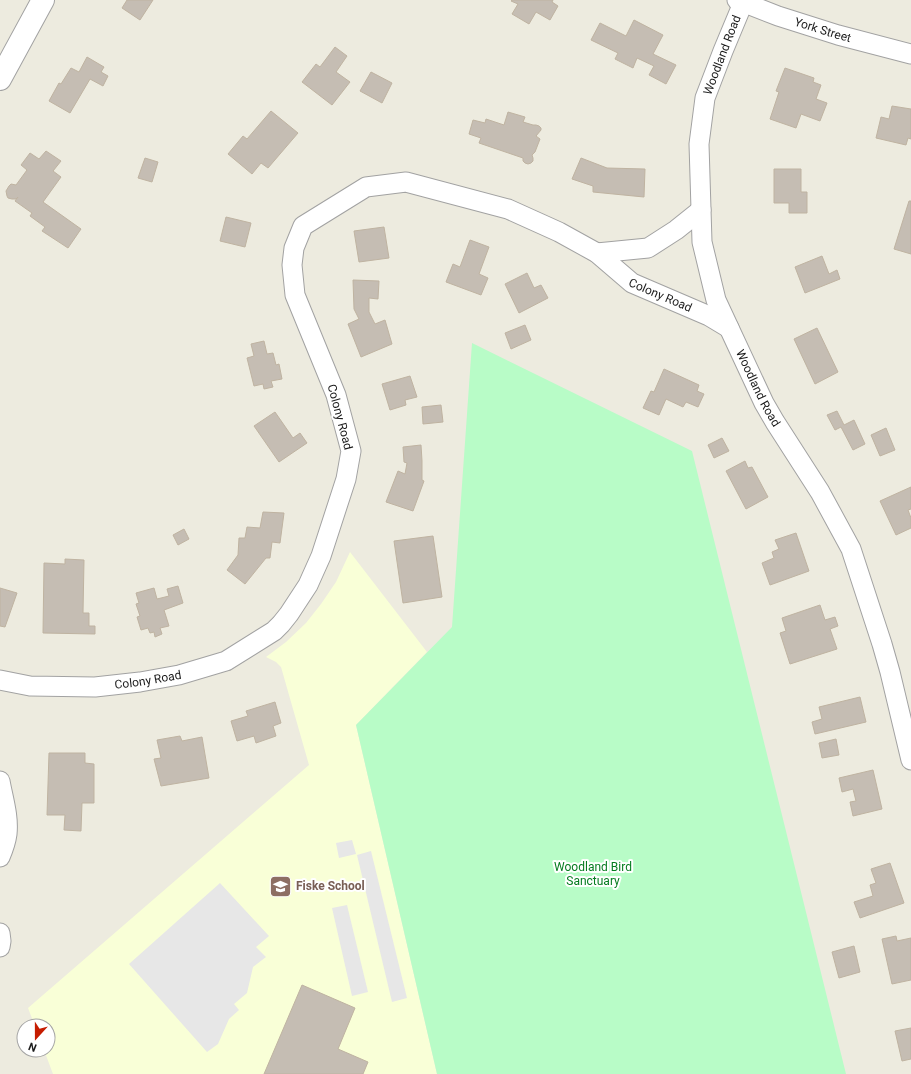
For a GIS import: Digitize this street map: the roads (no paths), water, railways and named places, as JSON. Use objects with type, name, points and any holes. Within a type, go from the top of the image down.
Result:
[{"type":"street","points":[[0,79],[43,0]]},
{"type":"street","name":"York Street","points":[[740,1],[778,16],[838,36],[911,54]]},
{"type":"street","name":"Woodland Road","points":[[740,1],[705,98],[700,144],[702,242],[716,300],[764,403],[820,492],[851,549],[907,725],[911,760]]},
{"type":"street","name":"Colony Road","points":[[1,683],[30,686],[95,687],[140,682],[179,675],[226,661],[274,631],[282,624],[308,585],[320,556],[346,480],[351,451],[336,395],[295,295],[292,265],[294,248],[303,226],[366,187],[406,182],[508,209],[559,232],[597,253],[632,284],[709,316],[729,328]]},
{"type":"street","points":[[597,253],[648,248],[676,230],[701,210]]},
{"type":"street","points":[[0,781],[8,826],[5,843],[0,857]]},
{"type":"street","points":[[0,933],[0,947]]},
{"type":"place","name":"Fiske School","points":[[281,886]]},
{"type":"park label","name":"Woodland Bird Sanctuary","points":[[593,874]]}]
